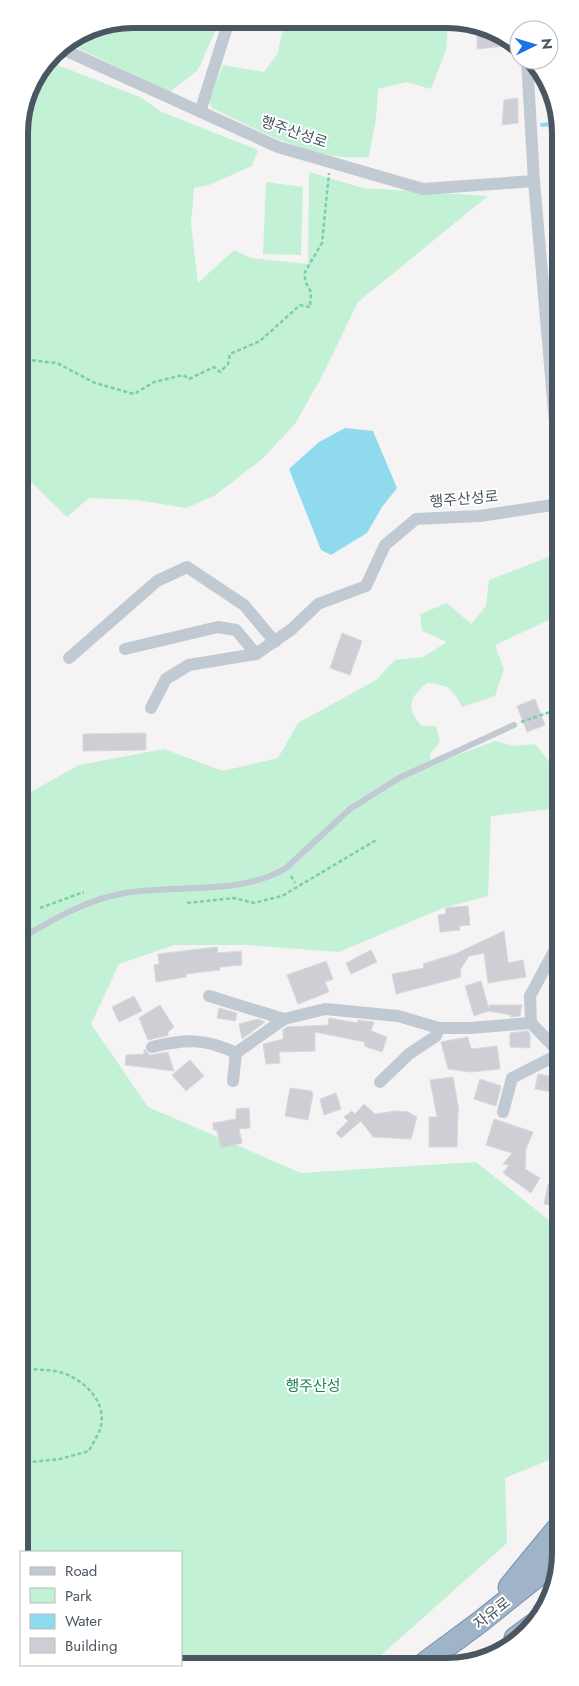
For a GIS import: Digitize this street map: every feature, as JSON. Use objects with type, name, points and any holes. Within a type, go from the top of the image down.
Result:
[{"type":"highway","points":[[480,1622],[551,1536]]},
{"type":"highway","name":"자유로","points":[[431,1658],[550,1566]]},
{"type":"street","points":[[200,112],[226,28]]},
{"type":"street","name":"행주산성로","points":[[67,51],[278,147],[423,188],[534,181]]},
{"type":"street","points":[[528,70],[534,181],[552,386]]},
{"type":"street","name":"행주산성로","points":[[151,708],[166,679],[189,665],[256,654],[292,629],[318,604],[366,586],[385,545],[416,520],[480,516],[552,505]]},
{"type":"street","points":[[69,658],[157,581],[188,567],[244,605],[275,642]]},
{"type":"street","points":[[125,649],[218,627],[236,630],[256,654]]},
{"type":"street","points":[[551,956],[530,996],[531,1023],[551,1045]]},
{"type":"street","points":[[209,996],[284,1019]]},
{"type":"street","points":[[233,1081],[236,1053],[284,1019],[325,1009],[398,1016],[439,1028],[494,1027],[531,1023]]},
{"type":"street","points":[[380,1082],[409,1054],[436,1036],[439,1028]]},
{"type":"street","points":[[152,1047],[182,1040],[218,1044],[236,1053]]},
{"type":"street","points":[[503,1112],[512,1078],[551,1057]]},
{"type":"lane","points":[[28,935],[80,905],[108,897],[138,891],[184,890],[228,885],[262,879],[278,873],[286,868],[350,809],[399,778],[514,725]]},
{"type":"path","points":[[28,360],[57,363],[95,383],[134,394],[154,382],[183,375],[189,379],[214,367],[220,372],[228,364],[230,354],[260,341],[300,306],[310,307],[311,292],[305,281],[305,272],[322,243],[330,162]]},
{"type":"path","points":[[514,725],[552,712]]},
{"type":"path","points":[[187,903],[234,898],[254,903],[282,896],[378,839]]},
{"type":"path","points":[[40,908],[84,892]]},
{"type":"path","points":[[28,1369],[56,1371],[78,1379],[99,1402],[101,1425],[89,1451],[60,1459],[28,1462]]},
{"type":"green space","points":[[125,28],[216,28],[198,70],[170,92],[73,46],[92,35]]},
{"type":"green space","points":[[286,28],[448,28],[446,50],[431,89],[406,82],[378,89],[376,118],[369,157],[328,155],[308,150],[268,135],[212,108],[209,101],[223,65],[264,72],[278,53],[282,32]]},
{"type":"green space","points":[[54,64],[140,97],[162,112],[258,150],[252,166],[209,185],[194,188],[191,224],[198,283],[234,250],[251,258],[308,264],[309,172],[363,188],[488,196],[358,302],[320,380],[295,424],[261,460],[214,496],[186,508],[138,500],[89,498],[67,517],[28,479],[28,378],[30,374],[28,373],[28,119],[35,92]]},
{"type":"green space","points":[[266,182],[303,187],[301,255],[263,254]]},
{"type":"green space","name":"행주산성","points":[[552,556],[552,618],[495,645],[504,669],[495,696],[462,707],[453,692],[445,686],[427,683],[416,694],[411,703],[413,714],[422,726],[436,726],[440,742],[430,754],[431,765],[495,741],[515,746],[535,744],[552,764],[552,809],[491,816],[488,896],[443,908],[339,952],[246,945],[174,945],[119,964],[91,1024],[148,1107],[301,1173],[476,1162],[551,1222],[551,1459],[505,1478],[507,1543],[378,1658],[182,1658],[182,1551],[28,1551],[28,794],[79,765],[164,749],[223,771],[278,758],[298,723],[376,680],[395,660],[423,657],[447,642],[422,631],[420,614],[447,603],[471,624],[486,606],[489,580]]},
{"type":"water","points":[[345,428],[373,431],[397,488],[382,507],[367,533],[331,555],[321,550],[289,469],[319,442]]},
{"type":"building","points":[[477,32],[487,35],[505,46],[477,49]]},
{"type":"building","points":[[518,98],[518,123],[502,125],[504,100]]},
{"type":"building","points":[[342,633],[362,641],[350,675],[330,668]]},
{"type":"building","points":[[535,699],[545,725],[527,732],[517,706]]},
{"type":"building","points":[[146,733],[146,750],[83,751],[83,734]]},
{"type":"building","points":[[468,906],[470,925],[459,926],[460,930],[440,932],[438,915],[446,914],[445,908]]},
{"type":"building","points":[[504,931],[508,963],[523,960],[526,977],[488,983],[484,953],[469,956],[460,970],[461,977],[396,994],[392,974],[424,968],[423,964],[455,954]]},
{"type":"building","points":[[217,947],[218,953],[241,951],[242,965],[220,967],[220,970],[186,974],[186,977],[156,982],[154,965],[159,964],[158,954]]},
{"type":"building","points":[[371,950],[377,962],[351,974],[346,963]]},
{"type":"building","points":[[326,961],[333,979],[325,982],[329,992],[298,1004],[287,975]]},
{"type":"building","points":[[481,981],[489,1009],[490,1005],[522,1005],[520,1016],[511,1017],[511,1015],[489,1011],[474,1016],[465,986]]},
{"type":"building","points":[[134,996],[142,1011],[119,1022],[112,1007]]},
{"type":"building","points":[[160,1005],[174,1027],[167,1033],[169,1035],[148,1040],[139,1018]]},
{"type":"building","points":[[219,1008],[237,1013],[235,1021],[217,1018]]},
{"type":"building","points":[[329,1018],[358,1023],[358,1020],[374,1022],[371,1031],[387,1037],[382,1052],[364,1046],[365,1042],[315,1032],[315,1051],[279,1052],[280,1063],[266,1064],[263,1044],[283,1039],[283,1030],[287,1027],[328,1025]]},
{"type":"building","points":[[258,1019],[265,1022],[242,1039],[239,1024]]},
{"type":"building","points":[[528,1031],[530,1034],[530,1048],[510,1047],[510,1033]]},
{"type":"building","points":[[468,1037],[471,1049],[497,1046],[500,1069],[470,1072],[448,1069],[441,1042]]},
{"type":"building","points":[[144,1049],[150,1055],[168,1052],[174,1071],[125,1065],[126,1055],[144,1054]]},
{"type":"building","points":[[190,1060],[204,1076],[186,1091],[172,1075]]},
{"type":"building","points":[[538,1074],[551,1077],[551,1092],[535,1089]]},
{"type":"building","points":[[453,1077],[459,1111],[457,1147],[429,1147],[429,1117],[437,1117],[430,1080]]},
{"type":"building","points":[[480,1079],[501,1086],[496,1106],[474,1099]]},
{"type":"building","points":[[290,1088],[311,1091],[313,1094],[308,1120],[285,1116]]},
{"type":"building","points":[[336,1093],[341,1109],[324,1115],[320,1099]]},
{"type":"building","points":[[364,1104],[375,1114],[395,1111],[408,1112],[417,1117],[411,1139],[373,1137],[361,1121],[341,1138],[336,1133],[348,1121],[344,1117],[352,1111],[355,1114]]},
{"type":"building","points":[[249,1108],[250,1128],[239,1129],[242,1143],[221,1148],[217,1130],[213,1130],[213,1123],[236,1119],[236,1109]]},
{"type":"building","points":[[494,1119],[533,1132],[526,1149],[525,1169],[540,1178],[531,1193],[503,1173],[509,1165],[503,1164],[512,1153],[486,1145]]},
{"type":"building","points":[[548,1184],[551,1185],[551,1205],[544,1204]]},
{"type":"waterway","points":[[542,125],[551,124]]}]
